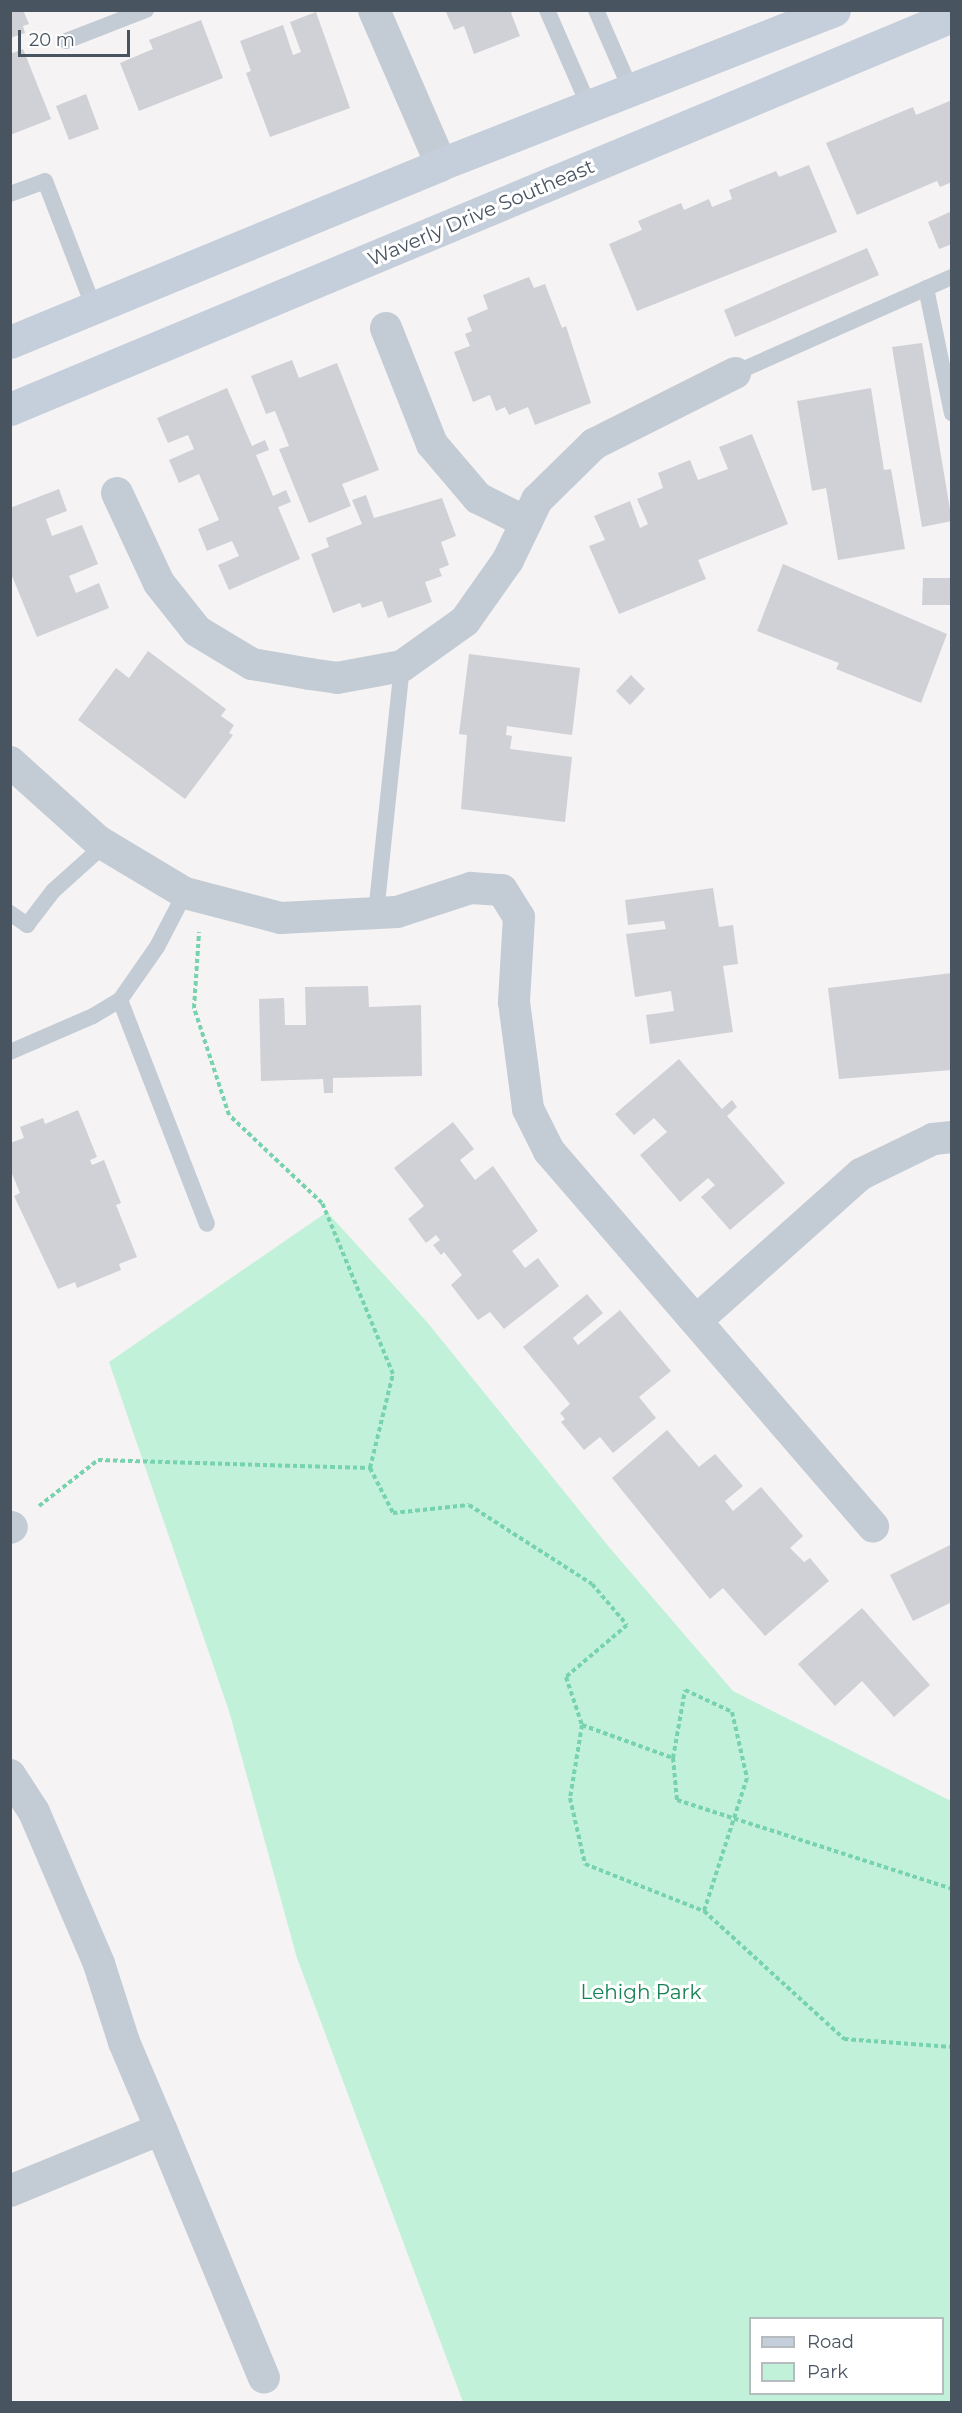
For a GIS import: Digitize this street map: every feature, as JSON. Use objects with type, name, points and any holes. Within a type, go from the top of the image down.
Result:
[{"type":"main road","points":[[10,342],[441,164],[834,10]]},
{"type":"main road","name":"Waverly Drive Southeast","points":[[10,410],[951,16]]},
{"type":"street","points":[[374,10],[441,164]]},
{"type":"street","points":[[386,328],[432,444],[478,498],[526,522]]},
{"type":"street","points":[[117,493],[159,584],[197,631],[252,664],[310,674],[337,678],[402,666],[465,621],[508,560],[537,500],[594,444],[735,372]]},
{"type":"street","points":[[10,762],[104,845],[193,895],[281,918],[397,912],[471,888],[502,890],[519,917],[514,1002],[528,1109],[549,1151],[873,1526]]},
{"type":"street","points":[[697,1320],[861,1174],[933,1139],[951,1137]]},
{"type":"street","points":[[10,1775],[34,1812],[99,1964],[124,2042],[264,2378]]},
{"type":"street","points":[[10,2191],[161,2129]]},
{"type":"lane","points":[[66,41],[146,10]]},
{"type":"lane","points":[[547,10],[590,106]]},
{"type":"lane","points":[[596,10],[631,90]]},
{"type":"lane","points":[[10,194],[45,181],[94,308]]},
{"type":"lane","points":[[735,372],[951,277]]},
{"type":"lane","points":[[926,288],[951,413]]},
{"type":"lane","points":[[376,913],[402,666]]},
{"type":"lane","points":[[10,913],[27,925],[53,891],[104,845]]},
{"type":"lane","points":[[10,1052],[93,1016],[120,1000],[193,895]]},
{"type":"lane","points":[[120,1000],[207,1224]]},
{"type":"path","points":[[193,895],[194,1008],[229,1115],[322,1203],[393,1374],[370,1468],[393,1513],[469,1505],[592,1584],[627,1624],[566,1677],[582,1725],[570,1798],[585,1864],[704,1911],[844,2039],[951,2047]]},
{"type":"path","points":[[11,1528],[98,1460],[370,1468]]},
{"type":"path","points":[[704,1911],[732,1817],[747,1778],[732,1712],[685,1690],[673,1758],[676,1800],[732,1817],[951,1889]]},
{"type":"path","points":[[582,1725],[673,1758]]},
{"type":"green space","name":"Lehigh Park","points":[[327,1212],[427,1322],[609,1547],[733,1691],[951,1801],[951,2402],[463,2402],[297,1958],[229,1711],[109,1362]]},
{"type":"building","points":[[10,10],[23,10],[29,24],[23,26],[25,33],[10,38]]},
{"type":"building","points":[[515,10],[511,13],[520,36],[474,54],[464,26],[454,30],[446,12]]},
{"type":"building","points":[[316,12],[350,108],[270,137],[246,73],[251,71],[240,41],[283,25],[293,55],[301,52],[290,22]]},
{"type":"building","points":[[201,20],[223,78],[139,111],[120,63],[153,49],[149,40]]},
{"type":"building","points":[[23,49],[51,119],[10,135],[10,54]]},
{"type":"building","points":[[86,94],[99,129],[69,140],[56,106]]},
{"type":"building","points":[[952,100],[952,182],[940,187],[937,181],[857,215],[826,143],[913,107],[916,115]]},
{"type":"building","points":[[809,165],[837,232],[637,311],[609,244],[642,230],[638,221],[681,203],[684,210],[709,199],[712,207],[732,199],[729,190],[776,171],[779,177]]},
{"type":"building","points":[[952,211],[952,244],[939,249],[928,222]]},
{"type":"building","points":[[867,248],[879,275],[735,337],[724,310]]},
{"type":"building","points":[[529,277],[534,288],[545,284],[562,328],[566,326],[591,403],[535,425],[528,407],[509,415],[505,407],[496,411],[490,395],[473,402],[454,352],[470,346],[465,334],[472,331],[467,318],[488,309],[483,295]]},
{"type":"building","points":[[922,343],[952,521],[922,527],[892,347]]},
{"type":"building","points":[[292,360],[299,378],[337,363],[379,470],[342,484],[351,506],[309,523],[279,449],[289,446],[275,411],[266,414],[251,376]]},
{"type":"building","points":[[227,388],[252,446],[265,440],[269,450],[256,455],[273,496],[286,490],[291,502],[278,507],[300,559],[229,590],[218,565],[239,556],[232,541],[207,551],[198,529],[219,520],[199,474],[179,483],[169,460],[194,449],[188,435],[168,443],[157,418]]},
{"type":"building","points":[[871,388],[884,470],[891,469],[905,549],[838,560],[826,488],[812,491],[797,401]]},
{"type":"building","points":[[752,434],[788,524],[698,560],[706,579],[619,614],[589,546],[605,540],[594,516],[630,501],[640,528],[648,524],[637,499],[663,488],[658,473],[690,460],[698,480],[728,469],[719,447]]},
{"type":"building","points":[[59,489],[67,511],[46,519],[52,536],[82,525],[98,564],[69,576],[76,593],[99,583],[109,608],[37,637],[10,571],[10,508]]},
{"type":"building","points":[[366,495],[374,518],[442,498],[456,536],[441,542],[449,565],[439,569],[442,576],[425,582],[432,602],[388,618],[382,601],[362,608],[360,603],[333,613],[311,554],[329,547],[326,538],[362,524],[352,500]]},
{"type":"building","points":[[783,564],[947,634],[921,703],[836,669],[839,663],[757,631]]},
{"type":"building","points":[[923,578],[952,578],[952,605],[922,605]]},
{"type":"building","points":[[148,651],[226,709],[221,716],[234,725],[229,733],[233,735],[185,799],[78,720],[116,668],[129,678]]},
{"type":"building","points":[[469,654],[580,668],[572,735],[507,726],[506,735],[512,736],[510,749],[572,757],[565,822],[461,809],[467,735],[459,734]]},
{"type":"building","points":[[631,675],[645,689],[630,705],[616,691]]},
{"type":"building","points":[[713,888],[719,927],[733,925],[738,964],[723,966],[733,1032],[650,1044],[646,1015],[674,1011],[671,991],[635,997],[626,934],[666,929],[664,921],[628,925],[625,900]]},
{"type":"building","points":[[952,973],[952,1070],[839,1079],[828,988]]},
{"type":"building","points":[[368,986],[369,1007],[421,1005],[422,1076],[333,1078],[333,1093],[324,1093],[323,1079],[261,1081],[259,999],[284,998],[285,1025],[306,1025],[305,987]]},
{"type":"building","points":[[679,1059],[722,1109],[732,1100],[737,1107],[727,1116],[785,1183],[730,1230],[701,1197],[715,1185],[708,1178],[680,1202],[640,1155],[667,1132],[654,1118],[634,1135],[615,1114]]},
{"type":"building","points":[[78,1110],[97,1157],[90,1160],[92,1165],[104,1160],[121,1203],[116,1205],[137,1257],[119,1264],[121,1270],[77,1288],[75,1282],[58,1289],[14,1196],[20,1193],[10,1169],[10,1143],[24,1138],[20,1127],[43,1118],[45,1124]]},
{"type":"building","points":[[453,1122],[474,1149],[460,1160],[475,1180],[493,1166],[538,1231],[512,1251],[525,1268],[538,1258],[559,1286],[504,1329],[490,1312],[478,1320],[451,1285],[462,1275],[444,1252],[441,1255],[433,1245],[440,1240],[436,1235],[426,1243],[408,1219],[424,1206],[394,1168]]},
{"type":"building","points":[[587,1294],[603,1313],[573,1338],[578,1345],[620,1310],[671,1371],[639,1397],[656,1418],[613,1453],[600,1437],[584,1450],[561,1422],[565,1419],[560,1413],[570,1404],[523,1347]]},
{"type":"building","points":[[667,1430],[699,1467],[715,1454],[743,1486],[725,1501],[733,1511],[761,1487],[803,1536],[790,1548],[804,1562],[810,1558],[829,1581],[765,1636],[723,1588],[710,1599],[612,1478]]},
{"type":"building","points":[[952,1544],[952,1602],[913,1621],[890,1575]]},
{"type":"building","points":[[862,1608],[930,1685],[894,1717],[862,1681],[835,1706],[798,1664]]}]
